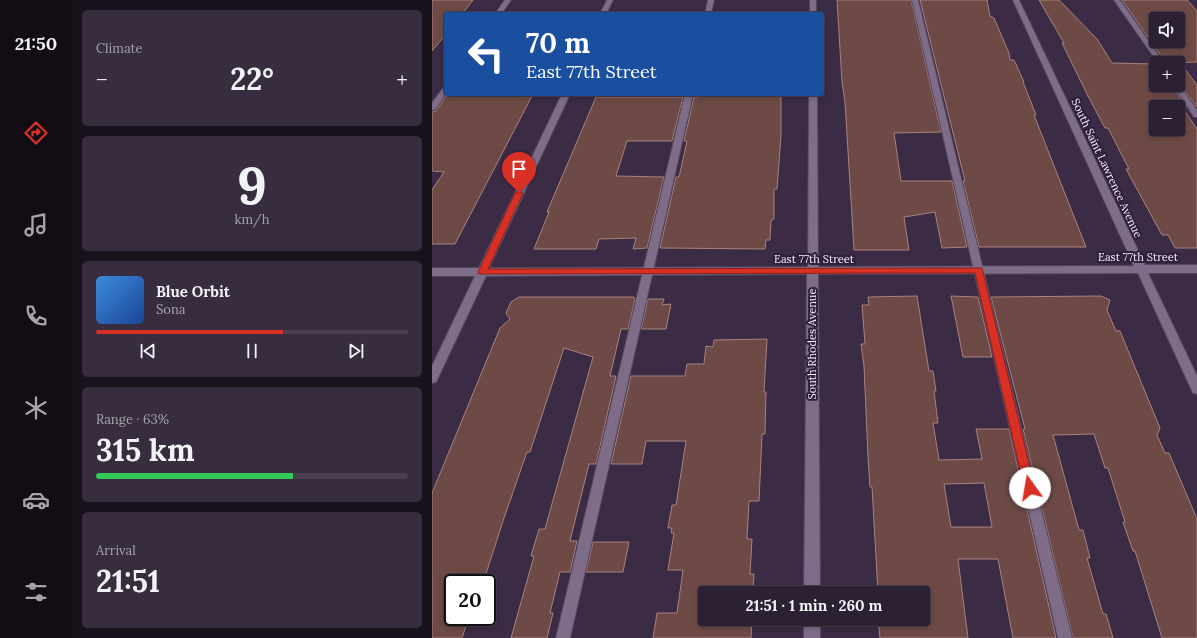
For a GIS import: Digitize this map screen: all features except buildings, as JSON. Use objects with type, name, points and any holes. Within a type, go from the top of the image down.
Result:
[{"type":"street","points":[[604,12],[610,0]]},
{"type":"street","points":[[813,0],[813,12]]},
{"type":"street","name":"South Saint Lawrence Avenue","points":[[1016,0],[1197,389]]},
{"type":"street","points":[[432,378],[565,96]]},
{"type":"street","name":"South Rhodes Avenue","points":[[812,586],[813,96]]},
{"type":"street","name":"East 77th Street","points":[[432,272],[1197,269]]},
{"type":"street","points":[[812,626],[812,638]]},
{"type":"lane","points":[[499,12],[508,0]]},
{"type":"lane","points":[[708,12],[711,0]]},
{"type":"lane","points":[[915,0],[1065,638]]},
{"type":"lane","points":[[1117,0],[1156,56]]},
{"type":"lane","points":[[432,108],[444,91]]},
{"type":"lane","points":[[1181,92],[1197,115]]},
{"type":"lane","points":[[563,638],[689,96]]},
{"type":"route","points":[[519,193],[482,272],[979,270],[1030,488]]}]
